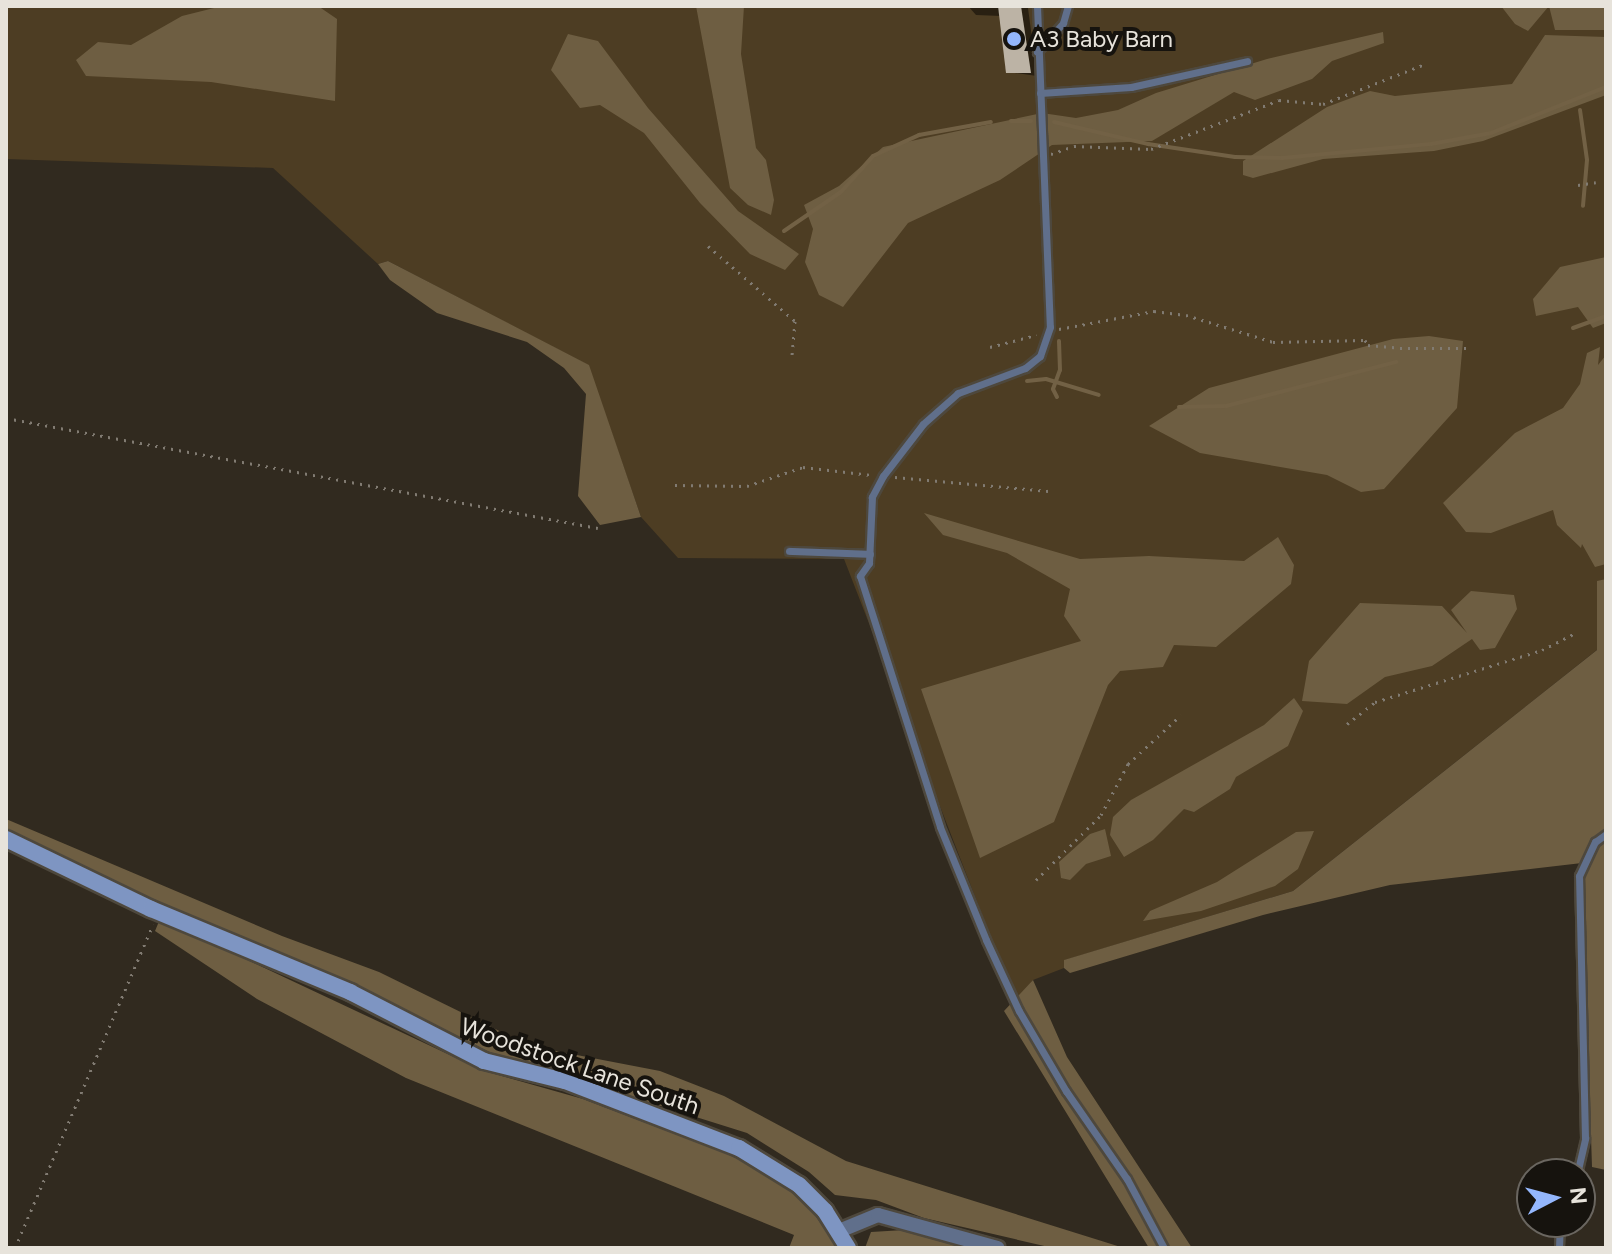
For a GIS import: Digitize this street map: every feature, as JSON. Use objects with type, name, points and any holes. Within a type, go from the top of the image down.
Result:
[{"type":"street","name":"Woodstock Lane South","points":[[6,839],[157,912],[350,992],[484,1061],[565,1081],[739,1148],[799,1185],[839,1231],[848,1248]]},
{"type":"street","points":[[839,1231],[878,1215],[998,1248]]},
{"type":"lane","points":[[1037,6],[1050,327],[1040,356],[1025,368],[958,393],[923,424],[883,476],[872,497],[870,554],[861,585],[940,827],[986,940],[1019,1011],[1066,1091],[1127,1179],[1164,1248]]},
{"type":"lane","points":[[1037,52],[1063,23],[1068,6]]},
{"type":"lane","points":[[1040,93],[1131,87],[1247,61]]},
{"type":"lane","points":[[789,551],[870,554]]},
{"type":"lane","points":[[1581,1158],[1585,1138],[1579,876],[1595,842],[1606,834]]},
{"type":"path","points":[[1044,156],[1074,146],[1151,149],[1279,100],[1323,104],[1425,64]]},
{"type":"path","points":[[1578,185],[1596,182]]},
{"type":"path","points":[[708,246],[795,321],[792,356]]},
{"type":"path","points":[[990,347],[1154,311],[1186,315],[1273,342],[1365,340],[1368,345],[1389,347],[1470,348]]},
{"type":"path","points":[[6,418],[598,528]]},
{"type":"path","points":[[675,485],[747,486],[803,467],[1048,491]]},
{"type":"path","points":[[1347,724],[1375,702],[1542,650],[1573,634]]},
{"type":"path","points":[[1036,880],[1101,815],[1128,764],[1181,715]]},
{"type":"path","points":[[15,1248],[157,912]]},
{"type":"shaded area","points":[[6,6],[1606,6],[1606,579],[1597,582],[1598,649],[1293,891],[1065,960],[1064,968],[1033,980],[1016,1002],[844,559],[678,558],[641,517],[588,365],[388,261],[378,264],[273,168],[6,159]]},
{"type":"shaded area","points":[[222,6],[318,6],[337,19],[335,101],[211,82],[86,76],[76,60],[98,42],[131,45],[182,16]]},
{"type":"shaded area","points":[[696,6],[744,6],[741,54],[756,148],[766,160],[774,200],[771,215],[748,205],[730,188]]},
{"type":"shaded area","points":[[1501,6],[1549,6],[1528,31],[1515,24]]},
{"type":"shaded area","points":[[1549,6],[1606,6],[1606,30],[1555,30]]},
{"type":"shaded area","points":[[1383,32],[1384,43],[1332,61],[1312,79],[1255,100],[1234,92],[1152,141],[1052,145],[1000,180],[908,223],[843,307],[819,295],[805,262],[813,229],[804,205],[839,186],[883,147],[1042,113],[1076,118],[1118,110],[1156,93],[1267,59]]},
{"type":"shaded area","points":[[568,34],[598,41],[648,108],[738,211],[799,254],[785,270],[750,254],[700,203],[644,133],[600,105],[580,108],[551,70]]},
{"type":"shaded area","points":[[1545,35],[1606,37],[1606,95],[1483,141],[1434,151],[1323,159],[1253,178],[1243,175],[1243,161],[1327,107],[1370,91],[1395,96],[1512,84]]},
{"type":"shaded area","points":[[1606,257],[1606,323],[1593,328],[1578,307],[1536,316],[1533,299],[1560,267]]},
{"type":"shaded area","points":[[388,261],[589,365],[641,517],[600,525],[578,496],[586,394],[564,368],[527,342],[437,313],[390,280],[378,264]]},
{"type":"shaded area","points":[[1429,336],[1463,341],[1457,408],[1384,489],[1361,492],[1327,475],[1200,453],[1149,426],[1209,388],[1393,339]]},
{"type":"shaded area","points":[[1600,347],[1598,365],[1606,355],[1606,564],[1595,567],[1582,544],[1581,548],[1557,525],[1553,510],[1491,533],[1466,532],[1443,503],[1515,433],[1563,408],[1580,384],[1587,353]]},
{"type":"shaded area","points":[[924,513],[1080,559],[1149,556],[1244,561],[1278,537],[1294,565],[1291,584],[1216,647],[1174,645],[1163,667],[1120,671],[1108,685],[1054,822],[980,858],[921,689],[1081,641],[1064,616],[1070,589],[1007,553],[943,535]]},
{"type":"shaded area","points":[[1606,579],[1606,1170],[1596,1168],[1596,1158],[1592,1158],[1582,863],[1390,885],[1263,915],[1070,973],[1064,968],[1064,960],[1293,891],[1597,650],[1597,581]]},
{"type":"shaded area","points":[[1471,591],[1514,595],[1517,609],[1495,648],[1480,650],[1472,639],[1432,666],[1385,677],[1347,704],[1302,701],[1309,661],[1360,603],[1442,606],[1467,633],[1451,610]]},
{"type":"shaded area","points":[[1294,698],[1303,711],[1288,746],[1236,777],[1230,789],[1194,812],[1184,809],[1153,840],[1124,857],[1110,835],[1113,817],[1131,800],[1264,725]]},
{"type":"shaded area","points":[[6,819],[282,936],[379,972],[530,1046],[660,1071],[724,1096],[846,1161],[1124,1248],[1053,1248],[924,1218],[876,1200],[835,1195],[809,1172],[747,1133],[489,1052],[357,985],[161,903],[6,829]]},
{"type":"shaded area","points":[[1105,829],[1111,856],[1086,864],[1070,880],[1061,878],[1059,862],[1090,834]]},
{"type":"shaded area","points":[[1314,831],[1298,869],[1275,886],[1201,911],[1143,921],[1150,911],[1217,882],[1296,832]]},
{"type":"shaded area","points":[[160,919],[484,1071],[583,1099],[725,1153],[776,1177],[805,1200],[837,1248],[789,1248],[794,1235],[406,1078],[257,999],[155,931]]},
{"type":"shaded area","points":[[1033,980],[1067,1057],[1192,1248],[1149,1248],[1004,1011]]},
{"type":"shaded area","points":[[904,1230],[972,1248],[865,1248],[871,1232]]},
{"type":"building","name":"A3 Baby Barn","points":[[998,6],[1021,6],[1031,73],[1006,73]]},
{"type":"waterway","points":[[1054,122],[1148,144],[1235,157],[1282,158],[1431,144],[1491,133],[1606,87]]},
{"type":"waterway","points":[[1580,110],[1587,160],[1583,206]]},
{"type":"waterway","points":[[1011,121],[1031,121]]},
{"type":"waterway","points":[[784,231],[841,192],[873,156],[919,135],[991,122]]},
{"type":"waterway","points":[[1573,328],[1606,316]]},
{"type":"waterway","points":[[1057,397],[1053,389],[1060,370],[1059,341]]},
{"type":"waterway","points":[[1179,407],[1226,406],[1396,362]]},
{"type":"waterway","points":[[1027,381],[1046,379],[1099,395]]},
{"type":"place","name":"A3 Baby Barn","points":[[1014,39]]}]
